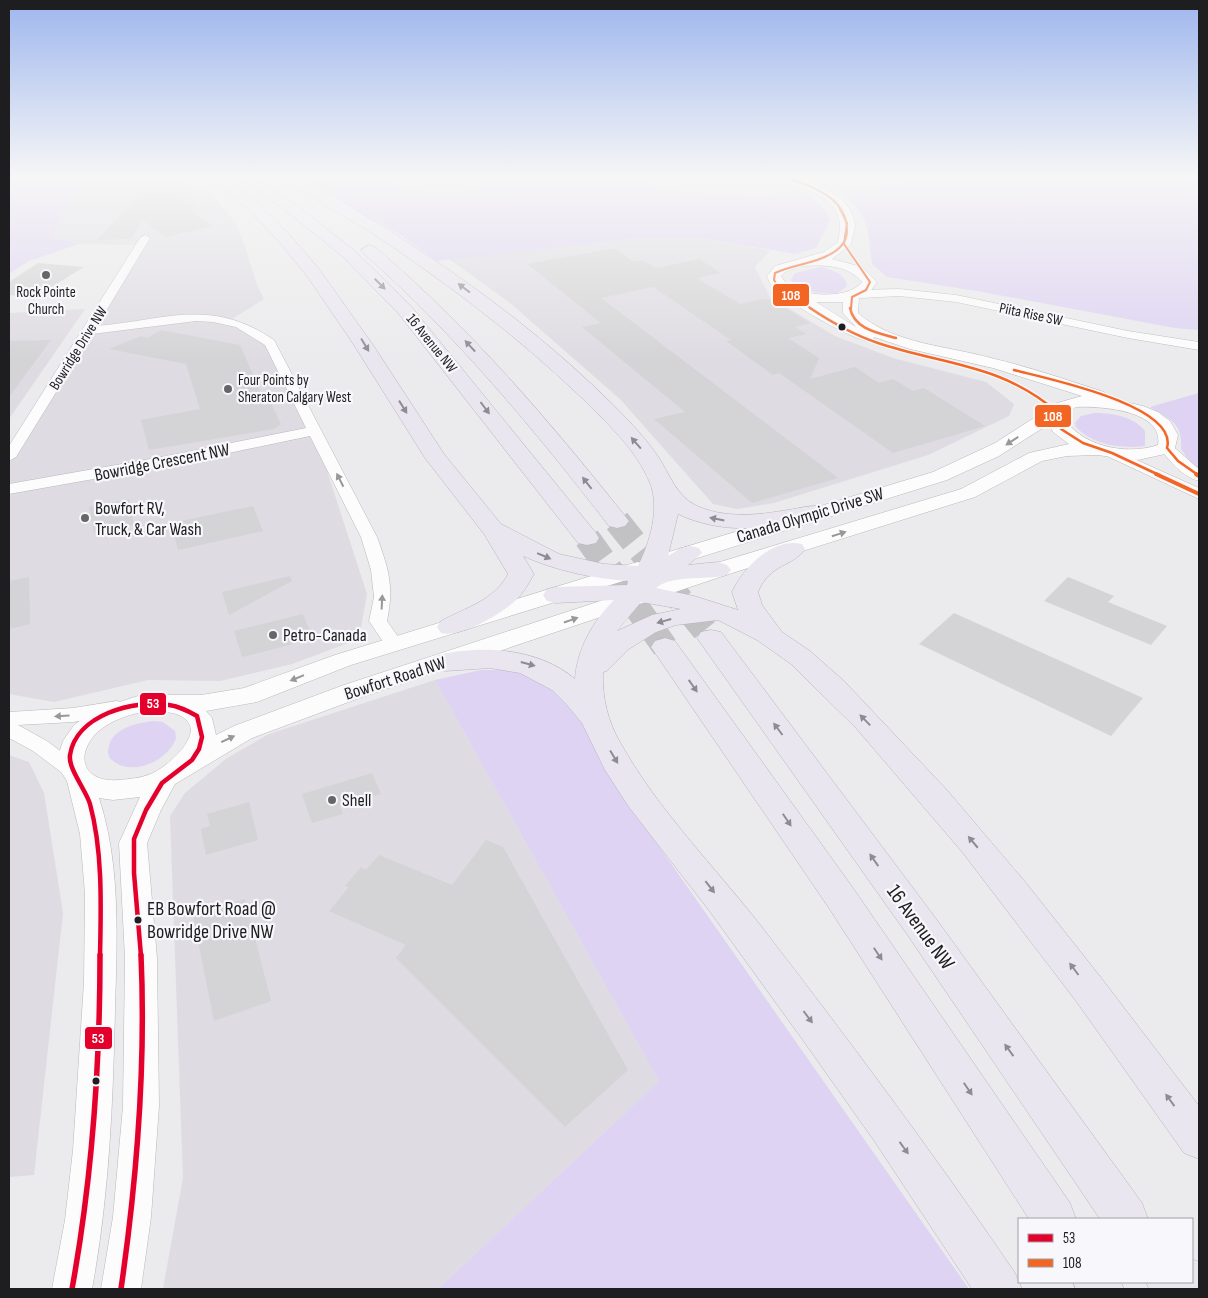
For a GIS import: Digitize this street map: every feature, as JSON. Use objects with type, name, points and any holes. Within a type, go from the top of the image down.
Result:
[{"type":"highway","points":[[285,239],[317,275],[362,340],[413,424],[476,510],[506,547],[521,574],[517,583],[499,601],[450,627]]},
{"type":"highway","name":"16 Avenue NW","points":[[330,239],[404,309],[587,538]]},
{"type":"highway","name":"16 Avenue NW","points":[[355,239],[401,277],[503,381],[617,521]]},
{"type":"highway","points":[[389,239],[433,266],[499,315],[565,371],[620,424],[647,457],[670,498],[687,510],[723,521],[765,521],[817,512]]},
{"type":"highway","points":[[662,484],[666,514],[659,547],[636,587],[608,626],[596,648],[590,665],[588,689],[594,718],[605,742],[635,792],[719,898],[908,1152],[999,1289]]},
{"type":"highway","points":[[476,510],[498,530],[526,549],[550,559],[636,587],[711,609],[746,623],[781,643]]},
{"type":"highway","points":[[792,549],[775,558],[756,573],[745,592],[748,607],[781,643],[852,707],[940,803],[1059,950],[1199,1139]]},
{"type":"highway","points":[[636,587],[690,553]]},
{"type":"highway","points":[[556,595],[636,587],[718,570]]},
{"type":"highway","points":[[589,676],[606,653],[623,638],[654,624],[686,616],[705,615],[746,623]]},
{"type":"highway","name":"16 Avenue NW","points":[[711,638],[810,771],[1032,1082],[1125,1218]]},
{"type":"highway","points":[[665,647],[841,898],[1053,1218]]},
{"type":"highway","points":[[445,662],[493,659],[537,667],[560,681],[573,692],[594,718]]},
{"type":"highway","points":[[1032,1082],[1141,1218]]},
{"type":"street","name":"Bowridge Drive NW","points":[[9,457],[90,330],[145,239]]},
{"type":"street","points":[[845,239],[844,244],[829,255],[786,266],[775,273],[776,283],[845,328],[876,342],[977,369],[1028,387],[1045,398],[1054,413],[1057,424],[1067,434],[1083,443],[1108,452],[1147,454],[1167,448]]},
{"type":"street","points":[[789,292],[822,298],[856,295],[868,288],[870,282],[844,244]]},
{"type":"street","points":[[804,262],[839,265],[865,275]]},
{"type":"street","name":"Piita Rise SW","points":[[865,275],[893,284],[961,293],[1121,326],[1199,338]]},
{"type":"street","name":"Piita Rise SW","points":[[856,295],[894,291],[951,297],[1123,334],[1199,346]]},
{"type":"street","points":[[856,295],[849,308],[853,318],[887,335],[985,361],[1147,414],[1162,424],[1169,436],[1167,448],[1178,461],[1199,476]]},
{"type":"street","points":[[90,330],[118,329],[201,318],[228,321],[251,330],[270,343],[370,537],[380,570],[383,597],[378,621],[381,628],[395,645]]},
{"type":"street","name":"Canada Olympic Drive SW","points":[[690,553],[955,470],[1006,446],[1067,404],[1086,401],[1126,406]]},
{"type":"street","name":"Bowridge Crescent NW","points":[[9,489],[167,462],[314,431]]},
{"type":"street","name":"Canada Olympic Drive SW","points":[[718,570],[792,549],[968,492],[999,478],[1027,461],[1046,454],[1077,449],[1108,452],[1199,494]]},
{"type":"street","name":"Bowfort Road NW","points":[[121,1289],[132,1217],[141,1106],[140,948],[133,843],[147,810],[176,772],[221,742],[353,691],[445,662],[636,587]]},
{"type":"street","name":"Bowfort Road NW","points":[[165,702],[201,702],[248,696],[343,660],[556,595]]},
{"type":"street","points":[[9,719],[73,715],[165,702],[189,710],[197,716],[202,724],[202,744],[176,772],[134,789],[103,790],[76,775],[40,746],[9,729]]},
{"type":"street","points":[[72,1289],[84,1231],[92,1154],[100,984],[100,924],[94,831],[90,806],[70,759],[73,746],[81,733],[94,722],[128,706]]},
{"type":"shaded area","points":[[9,239],[57,239],[79,244],[29,261],[9,274]]},
{"type":"shaded area","points":[[57,239],[242,239],[257,285],[264,299],[229,321],[270,343],[314,431],[367,594],[359,639],[292,664],[220,681],[148,680],[54,702],[9,694],[9,457],[141,245],[79,244]]},
{"type":"shaded area","points":[[406,239],[633,239],[437,261]]},
{"type":"shaded area","points":[[633,239],[705,239],[770,251],[755,267],[770,297],[835,336],[893,358],[986,382],[1014,404],[1009,416],[928,455],[774,503],[737,509],[713,504],[620,399],[510,303],[449,259]]},
{"type":"shaded area","points":[[705,239],[821,239],[816,248],[795,254]]},
{"type":"shaded area","points":[[869,239],[1199,239],[1199,330],[1175,328],[977,291],[887,277],[872,264]]},
{"type":"shaded area","points":[[821,267],[841,275],[847,286],[837,294],[818,293],[800,288],[791,280],[795,273]]},
{"type":"shaded area","points":[[85,309],[9,419],[9,313]]},
{"type":"shaded area","points":[[1199,393],[1199,469],[1190,462],[1181,449],[1180,433],[1174,423],[1150,407]]},
{"type":"shaded area","points":[[1094,413],[1122,416],[1134,422],[1145,431],[1145,446],[1127,447],[1099,442],[1076,427],[1075,423],[1081,416]]},
{"type":"shaded area","points":[[481,670],[515,670],[569,697],[630,805],[969,1289],[438,1289],[659,1081],[435,680]]},
{"type":"shaded area","points":[[435,680],[659,1081],[438,1289],[163,1289],[183,1178],[170,816],[185,793],[227,758],[269,734]]},
{"type":"shaded area","points":[[153,721],[163,722],[175,731],[176,738],[166,753],[149,764],[139,767],[120,765],[111,759],[108,754],[108,748],[115,735],[133,725]]},
{"type":"shaded area","points":[[9,755],[29,762],[44,793],[63,913],[34,1175],[9,1177]]},
{"type":"building","points":[[98,239],[131,239],[131,239],[97,240]]},
{"type":"building","points":[[614,248],[634,262],[643,260],[656,268],[699,259],[721,273],[697,278],[740,304],[763,299],[772,300],[810,323],[795,327],[806,334],[788,338],[819,358],[810,379],[855,367],[879,383],[893,379],[913,391],[924,388],[985,426],[893,453],[779,373],[773,375],[726,341],[731,340],[653,287],[601,298],[838,478],[752,503],[654,419],[685,412],[582,327],[601,323],[527,264]]},
{"type":"building","name":"Rock Pointe Church","points":[[38,263],[84,267],[32,299],[9,295],[9,282]]},
{"type":"building","name":"Four Points by Sheraton Calgary West","points":[[161,330],[240,345],[263,398],[268,397],[281,424],[274,429],[149,450],[141,420],[200,409],[186,364],[109,349],[141,336],[147,338]]},
{"type":"building","points":[[51,340],[9,397],[9,341]]},
{"type":"building","points":[[129,499],[134,525],[94,533],[89,507]]},
{"type":"building","points":[[253,506],[263,531],[178,550],[171,523]]},
{"type":"building","points":[[290,576],[292,581],[229,615],[222,592]]},
{"type":"building","points":[[29,577],[30,624],[9,629],[9,581]]},
{"type":"building","points":[[1068,577],[1114,596],[1108,602],[1167,626],[1151,645],[1044,601]]},
{"type":"building","points":[[954,613],[1143,698],[1111,736],[919,644]]},
{"type":"building","name":"Petro-Canada","points":[[303,614],[313,639],[242,657],[234,631]]},
{"type":"building","name":"Shell","points":[[372,773],[381,794],[340,806],[343,814],[312,823],[302,794]]},
{"type":"building","points":[[249,802],[258,840],[206,855],[201,829],[210,826],[207,814]]},
{"type":"building","points":[[486,840],[503,847],[628,1070],[565,1127],[396,958],[406,945],[329,911],[349,887],[345,886],[361,867],[366,870],[379,855],[452,885]]},
{"type":"building","points":[[245,899],[271,1001],[214,1021],[193,916]]},
{"type":"tunnel","points":[[617,521],[711,638]]},
{"type":"tunnel","points":[[587,538],[665,647]]},
{"type":"transit line","name":"108","points":[[845,239],[844,243],[833,253],[816,260],[788,267],[775,273],[774,280],[778,286],[826,318],[864,338],[900,350],[995,374],[1017,383],[1038,395],[1056,411],[1053,415],[1061,429],[1083,443],[1112,453],[1199,494]]},
{"type":"transit line","name":"108","points":[[845,239],[844,244],[870,282],[866,290],[852,297],[850,307],[852,314],[862,326],[896,338]]},
{"type":"transit line","name":"108","points":[[1014,370],[1093,392],[1135,408],[1152,417],[1168,434],[1167,448],[1178,461],[1199,476]]},
{"type":"transit line","name":"53","points":[[72,1289],[78,1259],[92,1139],[98,1048],[100,936],[99,880],[94,824],[84,788],[73,769],[70,756],[74,742],[93,721],[122,708],[152,703],[174,705],[197,716],[202,737],[199,749],[192,760],[166,778],[162,783],[142,821],[133,845],[141,958],[141,1083],[136,1165],[121,1289]]},
{"type":"place","name":"Rock Pointe Church","points":[[46,275]]},
{"type":"place","name":"Four Points by Sheraton Calgary West","points":[[228,389]]},
{"type":"place","name":"Bowfort RV, Truck, & Car Wash","points":[[85,518]]},
{"type":"place","name":"Petro-Canada","points":[[273,635]]},
{"type":"place","name":"Shell","points":[[332,800]]},
{"type":"place","name":"EB Bowfort Road @ Bowridge Drive NW","points":[[138,920]]}]
